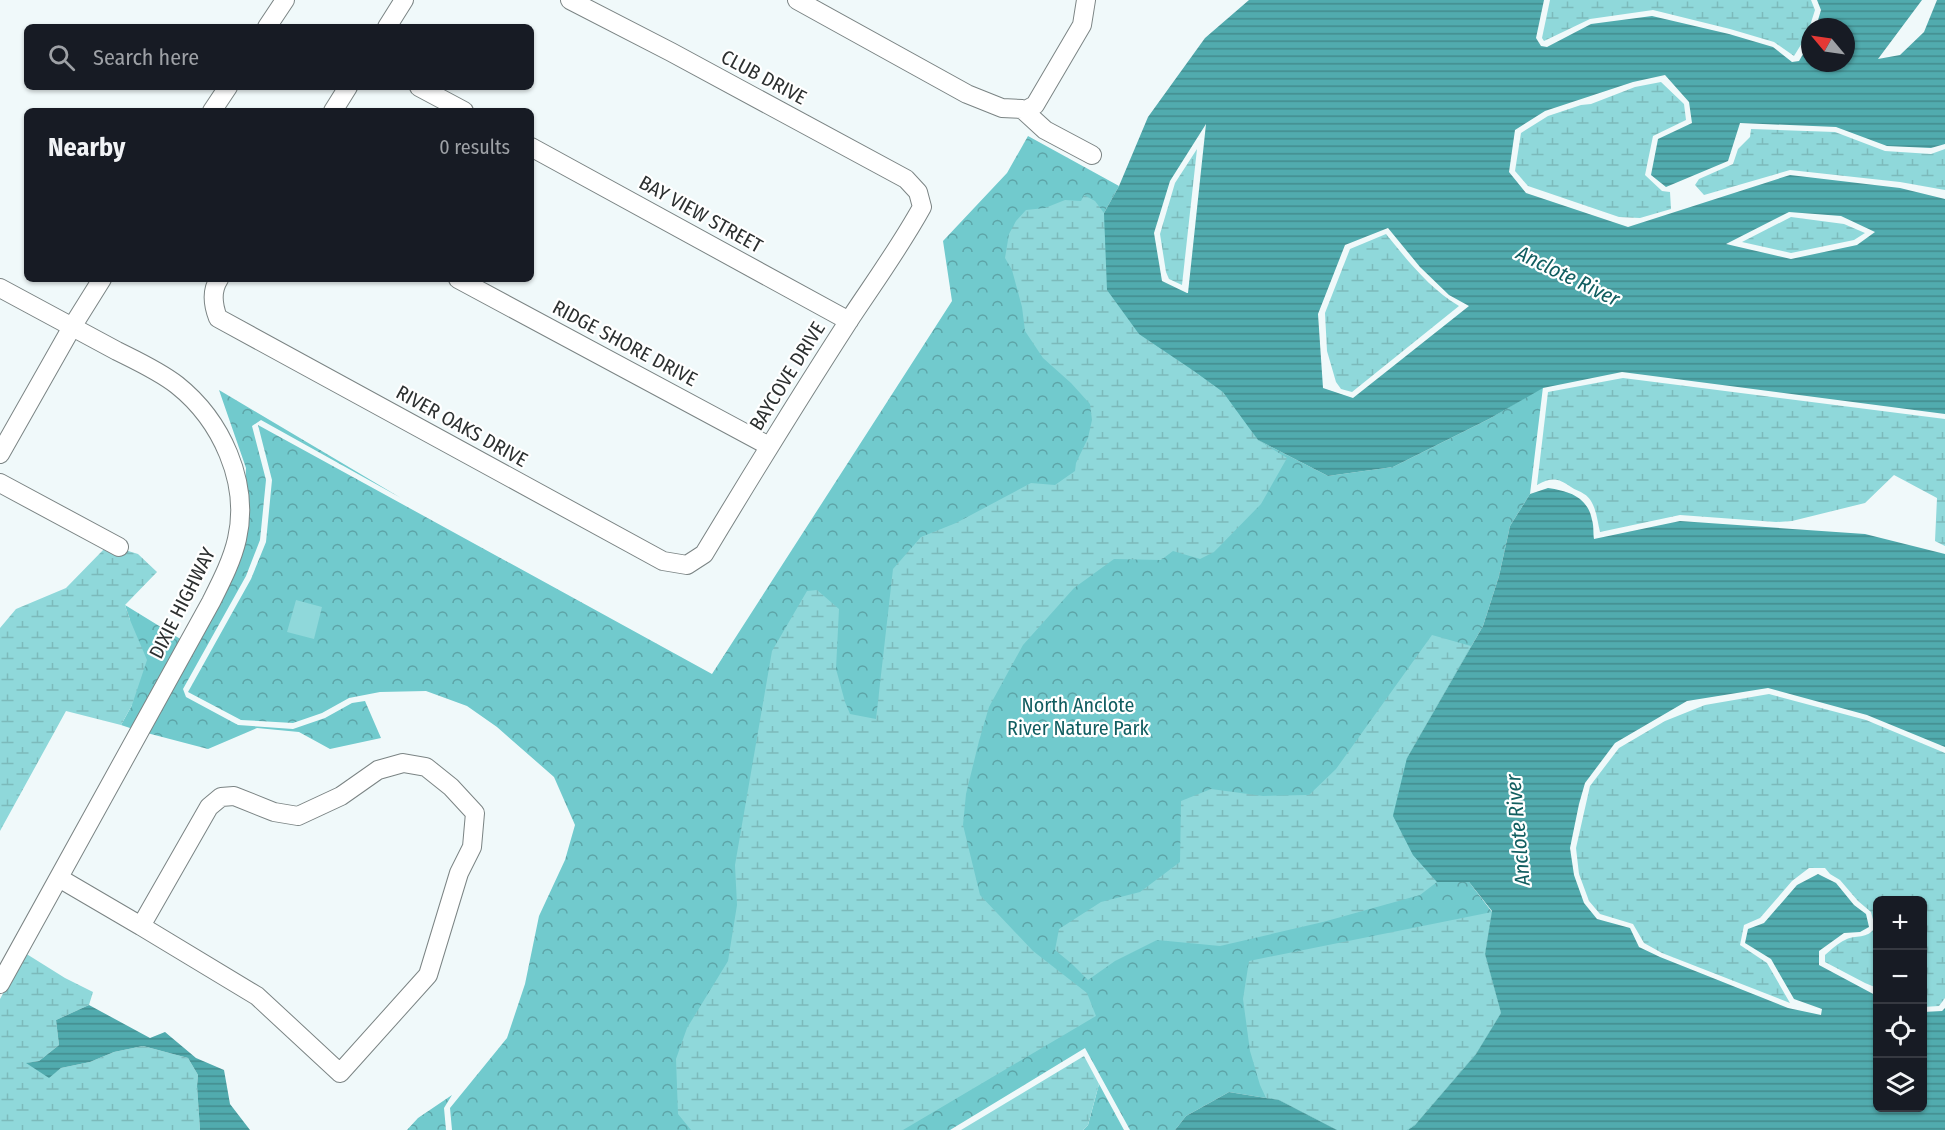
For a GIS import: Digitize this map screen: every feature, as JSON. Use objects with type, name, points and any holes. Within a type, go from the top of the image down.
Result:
[{"type":"street","points":[[269,24],[285,0]]},
{"type":"street","points":[[389,24],[404,0]]},
{"type":"street","name":"CLUB DRIVE","points":[[570,0],[906,179],[918,192],[922,207]]},
{"type":"street","points":[[797,0],[967,94],[1002,108],[1022,109],[1045,130],[1092,155]]},
{"type":"street","points":[[1024,111],[1035,105],[1082,25],[1086,0]]},
{"type":"street","points":[[214,108],[226,90]]},
{"type":"street","points":[[335,108],[346,90]]},
{"type":"street","points":[[425,90],[458,108]]},
{"type":"street","name":"BAY VIEW STREET","points":[[534,149],[849,321]]},
{"type":"street","name":"BAYCOVE DRIVE","points":[[687,565],[704,554],[769,446],[905,237],[922,207]]},
{"type":"street","points":[[0,454],[100,282]]},
{"type":"street","name":"RIVER OAKS DRIVE","points":[[217,282],[213,306],[218,318],[663,561],[687,565]]},
{"type":"street","name":"RIDGE SHORE DRIVE","points":[[464,282],[769,446]]},
{"type":"street","name":"DIXIE HIGHWAY","points":[[0,288],[176,384],[200,406],[222,438],[234,472],[240,512],[233,553],[211,602],[0,984]]},
{"type":"street","points":[[0,483],[119,546]]},
{"type":"street","points":[[58,878],[257,996],[340,1072],[428,975],[459,873],[472,847],[475,813],[451,787],[426,767],[403,763],[378,770],[341,796],[298,816],[274,812],[234,796],[221,797],[210,807],[141,926]]},
{"type":"green space","points":[[1550,0],[1811,0],[1815,10],[1812,18],[1801,18],[1801,45],[1794,56],[1774,42],[1653,10],[1590,19],[1544,41],[1542,38]]},
{"type":"green space","points":[[1661,82],[1684,104],[1686,120],[1653,136],[1645,175],[1662,191],[1670,192],[1671,209],[1640,218],[1619,217],[1528,186],[1515,171],[1521,133],[1548,116],[1591,104],[1635,87]]},
{"type":"green space","points":[[1751,129],[1835,132],[1885,151],[1931,154],[1945,149],[1945,190],[1900,182],[1790,170],[1704,195],[1695,185],[1699,179],[1733,164],[1738,149],[1750,137]]},
{"type":"green space","name":"North Anclote River Nature Park","points":[[1028,136],[1119,186],[1104,213],[1258,440],[1328,476],[1393,467],[1489,419],[1543,387],[1530,494],[1510,526],[1499,576],[1483,626],[1407,758],[1469,882],[1492,912],[1485,954],[1501,1013],[1476,1054],[1415,1125],[1408,1130],[1337,1130],[1279,1100],[1229,1092],[1186,1116],[1175,1130],[1130,1130],[1085,1048],[950,1130],[452,1130],[450,1108],[507,1038],[525,984],[539,916],[565,860],[575,825],[554,777],[497,727],[467,706],[426,691],[380,692],[349,698],[322,713],[293,723],[241,720],[188,692],[251,579],[266,542],[272,480],[258,425],[712,674],[952,301],[943,241],[1007,173]]},
{"type":"green space","points":[[1197,149],[1182,285],[1169,279],[1160,234],[1175,183]]},
{"type":"green space","points":[[1084,195],[1095,201],[1104,213],[1108,290],[1139,334],[1223,392],[1258,440],[1287,458],[1261,504],[1214,552],[1200,559],[1173,551],[1161,560],[1114,559],[1074,588],[1023,645],[989,707],[966,794],[963,825],[980,895],[1033,951],[1087,993],[1096,1016],[903,1130],[691,1130],[678,1114],[676,1059],[687,1028],[728,961],[737,905],[735,865],[772,651],[807,591],[817,590],[839,609],[836,669],[850,714],[876,719],[893,569],[921,537],[956,523],[1031,483],[1055,485],[1075,471],[1076,463],[1088,438],[1092,420],[1090,404],[1043,358],[1025,331],[1022,307],[1012,270],[1005,258],[1009,234],[1016,221],[1026,210],[1045,208],[1065,200],[1081,201]]},
{"type":"green space","points":[[1791,217],[1844,224],[1865,233],[1854,240],[1791,253],[1742,242]]},
{"type":"green space","points":[[1386,234],[1429,282],[1459,306],[1352,392],[1341,389],[1336,382],[1327,351],[1325,313],[1350,249]]},
{"type":"green space","points":[[1623,378],[1945,419],[1945,546],[1935,541],[1937,498],[1894,475],[1865,503],[1792,521],[1776,522],[1680,515],[1600,532],[1594,506],[1584,494],[1558,480],[1537,485],[1548,392]]},
{"type":"green space","points":[[219,390],[401,498],[261,420],[252,426],[266,480],[260,540],[246,576],[183,689],[186,697],[238,725],[293,729],[325,718],[352,703],[365,701],[381,738],[330,749],[299,732],[257,728],[208,749],[147,733],[220,600],[245,490],[246,468]]},
{"type":"green space","points":[[106,547],[122,555],[125,550],[138,554],[157,572],[125,605],[147,660],[132,705],[121,725],[66,711],[0,831],[0,628],[16,609],[66,588]]},
{"type":"green space","points":[[296,600],[322,607],[314,639],[287,632]]},
{"type":"green space","points":[[125,605],[182,640],[133,729],[121,725],[132,705],[130,620]]},
{"type":"green space","points":[[1432,635],[1471,646],[1407,758],[1393,815],[1413,855],[1437,882],[1420,895],[1323,922],[1220,946],[1157,940],[1115,961],[1088,980],[1055,950],[1059,929],[1101,902],[1140,892],[1180,862],[1181,801],[1211,789],[1263,796],[1309,795],[1336,769]]},
{"type":"green space","points":[[1769,694],[1866,720],[1945,753],[1945,998],[1939,1006],[1927,1007],[1927,896],[1873,896],[1873,920],[1871,912],[1825,868],[1809,868],[1792,881],[1760,918],[1744,925],[1740,945],[1767,963],[1790,1003],[1662,953],[1644,943],[1633,924],[1600,914],[1589,901],[1579,874],[1576,848],[1590,786],[1619,748],[1665,721],[1705,705]]},
{"type":"green space","points":[[1492,912],[1485,954],[1501,1013],[1478,1051],[1417,1123],[1407,1130],[1337,1130],[1279,1100],[1266,1098],[1250,1051],[1243,999],[1249,961]]},
{"type":"green space","points":[[1872,931],[1873,986],[1825,962],[1825,955],[1840,943]]},
{"type":"green space","points":[[25,953],[93,992],[89,1005],[56,1020],[59,1045],[39,1061],[27,1063],[49,1077],[61,1068],[143,1046],[188,1058],[198,1075],[200,1130],[0,1130],[0,999]]},
{"type":"green space","points":[[1084,1056],[1099,1084],[1088,1125],[1083,1130],[961,1130]]},
{"type":"green space","points":[[1099,1084],[1124,1130],[1083,1130],[1088,1125]]},
{"type":"green space","points":[[452,1095],[444,1108],[446,1130],[407,1130],[418,1118]]},
{"type":"water","name":"Anclote River","points":[[1249,0],[1544,0],[1536,38],[1541,46],[1547,47],[1591,24],[1652,16],[1773,47],[1792,62],[1799,61],[1801,58],[1801,72],[1855,72],[1855,18],[1819,18],[1821,10],[1817,0],[1922,0],[1878,59],[1900,55],[1924,32],[1937,0],[1945,0],[1945,144],[1931,148],[1887,146],[1836,127],[1740,123],[1728,161],[1666,187],[1651,175],[1658,139],[1692,123],[1689,102],[1665,75],[1633,82],[1545,111],[1515,130],[1509,172],[1526,193],[1628,227],[1790,175],[1900,188],[1945,199],[1945,414],[1622,372],[1543,388],[1489,419],[1393,467],[1328,476],[1258,440],[1223,392],[1139,334],[1107,290],[1104,213],[1119,186],[1148,117],[1205,38]],"holes":[[[1206,124],[1188,293],[1162,281],[1154,233],[1170,181]],[[1789,212],[1841,216],[1875,232],[1857,245],[1791,259],[1726,244]],[[1388,228],[1420,267],[1449,295],[1469,306],[1353,398],[1323,388],[1318,314],[1345,245]]]},
{"type":"water","name":"Anclote River","points":[[1548,488],[1576,496],[1590,512],[1594,539],[1680,521],[1865,534],[1945,554],[1945,747],[1867,715],[1768,688],[1687,701],[1615,743],[1585,783],[1570,848],[1574,875],[1584,903],[1597,919],[1630,928],[1639,947],[1788,1008],[1821,1015],[1822,1009],[1794,999],[1771,959],[1745,943],[1748,929],[1764,923],[1797,885],[1818,874],[1836,883],[1854,905],[1866,914],[1869,927],[1860,932],[1844,933],[1819,951],[1819,965],[1873,994],[1873,1112],[1927,1112],[1927,1012],[1942,1011],[1945,1008],[1945,1130],[1408,1130],[1415,1125],[1476,1054],[1501,1013],[1485,954],[1492,911],[1469,882],[1437,882],[1413,855],[1393,816],[1407,758],[1483,626],[1499,576],[1510,526],[1530,494]]},
{"type":"water","points":[[89,1005],[150,1038],[165,1032],[196,1058],[224,1070],[230,1104],[250,1130],[200,1130],[198,1075],[188,1058],[143,1046],[61,1068],[49,1078],[26,1063],[39,1061],[59,1045],[56,1020]]},
{"type":"water","points":[[1229,1092],[1279,1100],[1337,1130],[1175,1130],[1186,1116]]}]
